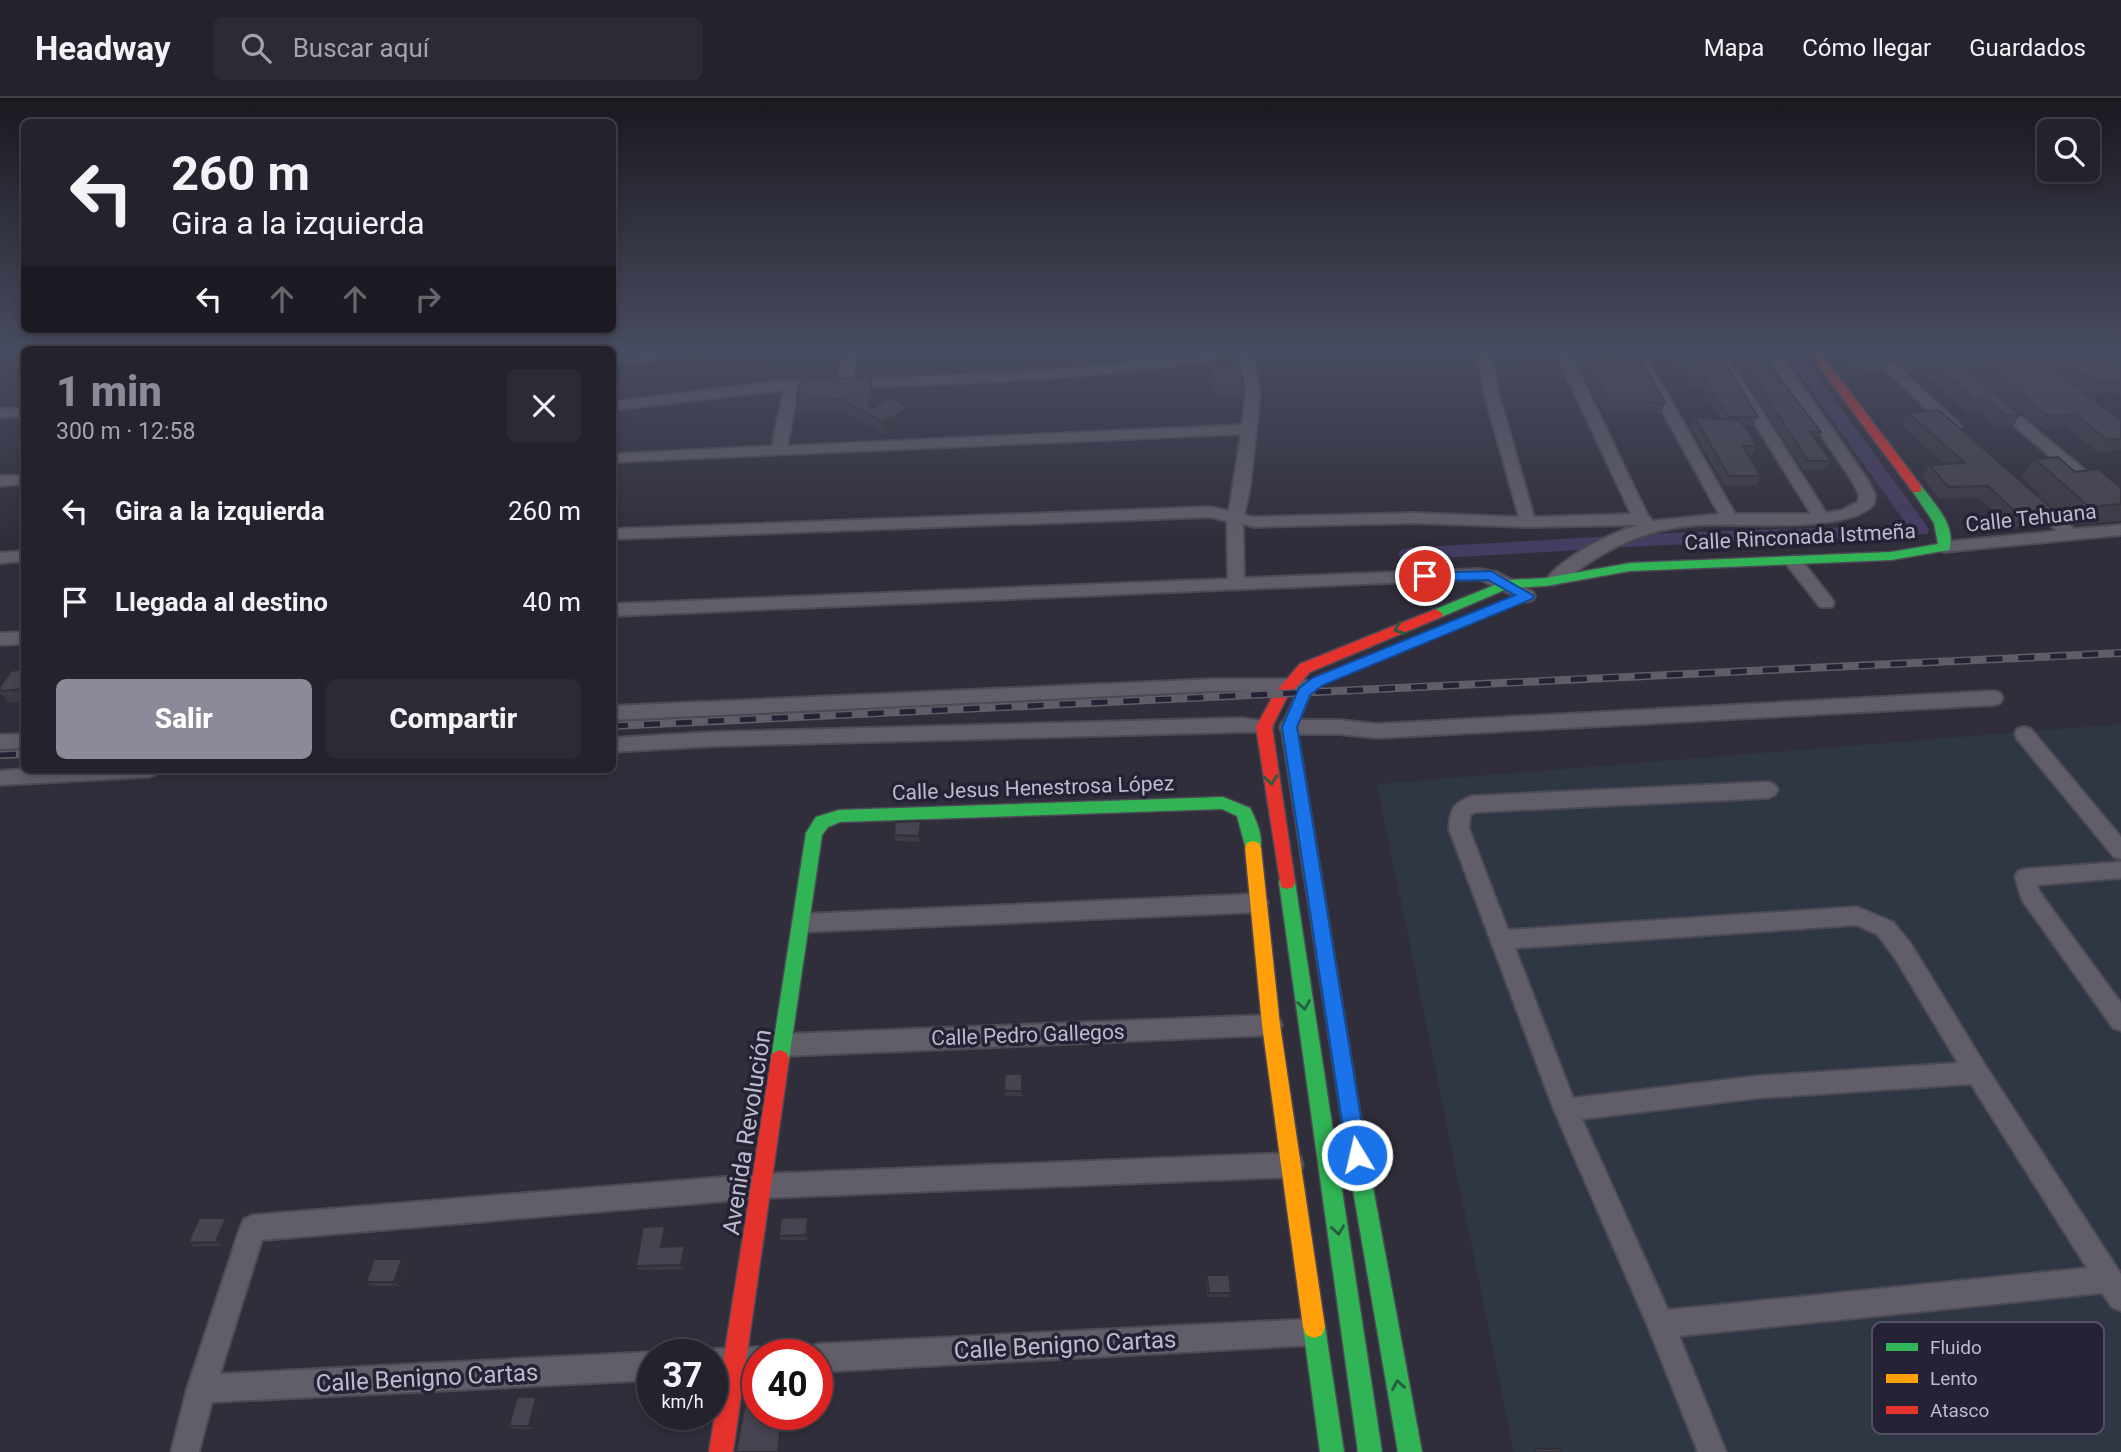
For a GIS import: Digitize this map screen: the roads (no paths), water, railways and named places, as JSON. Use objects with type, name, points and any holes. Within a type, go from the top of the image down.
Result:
[{"type":"street","points":[[778,452],[786,414]]},
{"type":"street","points":[[1236,585],[1235,519],[1242,487],[1250,414]]},
{"type":"street","points":[[1497,414],[1528,522]]},
{"type":"street","points":[[1591,414],[1642,526]]},
{"type":"street","points":[[1671,414],[1730,520]]},
{"type":"street","points":[[1757,414],[1822,518]]},
{"type":"street","points":[[616,534],[1210,512],[1254,522],[1415,518],[1642,526],[1822,518],[1855,513],[1866,504],[1867,494],[1813,414]]},
{"type":"street","name":"Calle Rinconada Istmeña","points":[[1264,727],[1281,694],[1305,668],[1507,584],[1550,581],[1630,567],[1892,556],[1944,547],[1945,538],[1940,520],[1861,414]]},
{"type":"street","points":[[1941,414],[1962,434]]},
{"type":"street","points":[[2009,414],[2121,508]]},
{"type":"street","points":[[616,458],[1249,429]]},
{"type":"street","points":[[0,481],[21,480]]},
{"type":"street","points":[[2021,489],[2071,535]]},
{"type":"street","points":[[1503,606],[1527,596],[1575,561],[1642,526]]},
{"type":"street","name":"Calle Tehuana","points":[[1944,547],[2121,530]]},
{"type":"street","points":[[0,558],[21,556]]},
{"type":"street","points":[[1793,561],[1826,603]]},
{"type":"street","points":[[616,610],[1479,574],[1491,576],[1527,596]]},
{"type":"street","points":[[0,639],[21,638]]},
{"type":"street","points":[[1342,671],[1304,692],[1289,727],[1357,1155],[1409,1452]]},
{"type":"street","points":[[616,713],[1202,686],[1312,686]]},
{"type":"street","points":[[616,745],[714,739],[1241,725],[1339,727],[1377,731],[1994,698]]},
{"type":"street","points":[[1264,727],[1370,1452]]},
{"type":"street","points":[[2024,734],[2121,851]]},
{"type":"street","points":[[0,742],[21,741]]},
{"type":"street","points":[[0,778],[92,773]]},
{"type":"street","points":[[1712,1452],[1661,1324],[1566,1110],[1459,829],[1460,811],[1473,804],[1769,790]]},
{"type":"street","name":"Calle Jesus Henestrosa López","points":[[822,821],[839,816],[1223,803],[1244,812],[1251,831],[1257,904]]},
{"type":"street","name":"Avenida Revolución","points":[[722,1452],[785,1045],[814,833],[822,821]]},
{"type":"street","points":[[2121,870],[2025,877],[2029,894],[2121,1021]]},
{"type":"street","points":[[803,923],[1257,904],[1313,1332],[1332,1452]]},
{"type":"street","points":[[1500,940],[1857,916],[1885,928],[1903,951],[1977,1073],[2115,1288],[1661,1324]]},
{"type":"street","name":"Calle Pedro Gallegos","points":[[785,1045],[1271,1025]]},
{"type":"street","points":[[1566,1110],[1656,1097],[1771,1086],[1977,1073]]},
{"type":"street","points":[[185,1452],[201,1389],[253,1228],[762,1186],[1291,1165]]},
{"type":"street","name":"Calle Benigno Cartas","points":[[833,1356],[1313,1332]]},
{"type":"street","name":"Calle Benigno Cartas","points":[[201,1389],[637,1367]]},
{"type":"waterway","points":[[1408,554],[1645,540],[1920,530],[1837,414]]},
{"type":"railway","points":[[616,726],[2121,653]]},
{"type":"railway","points":[[0,755],[21,754]]}]
